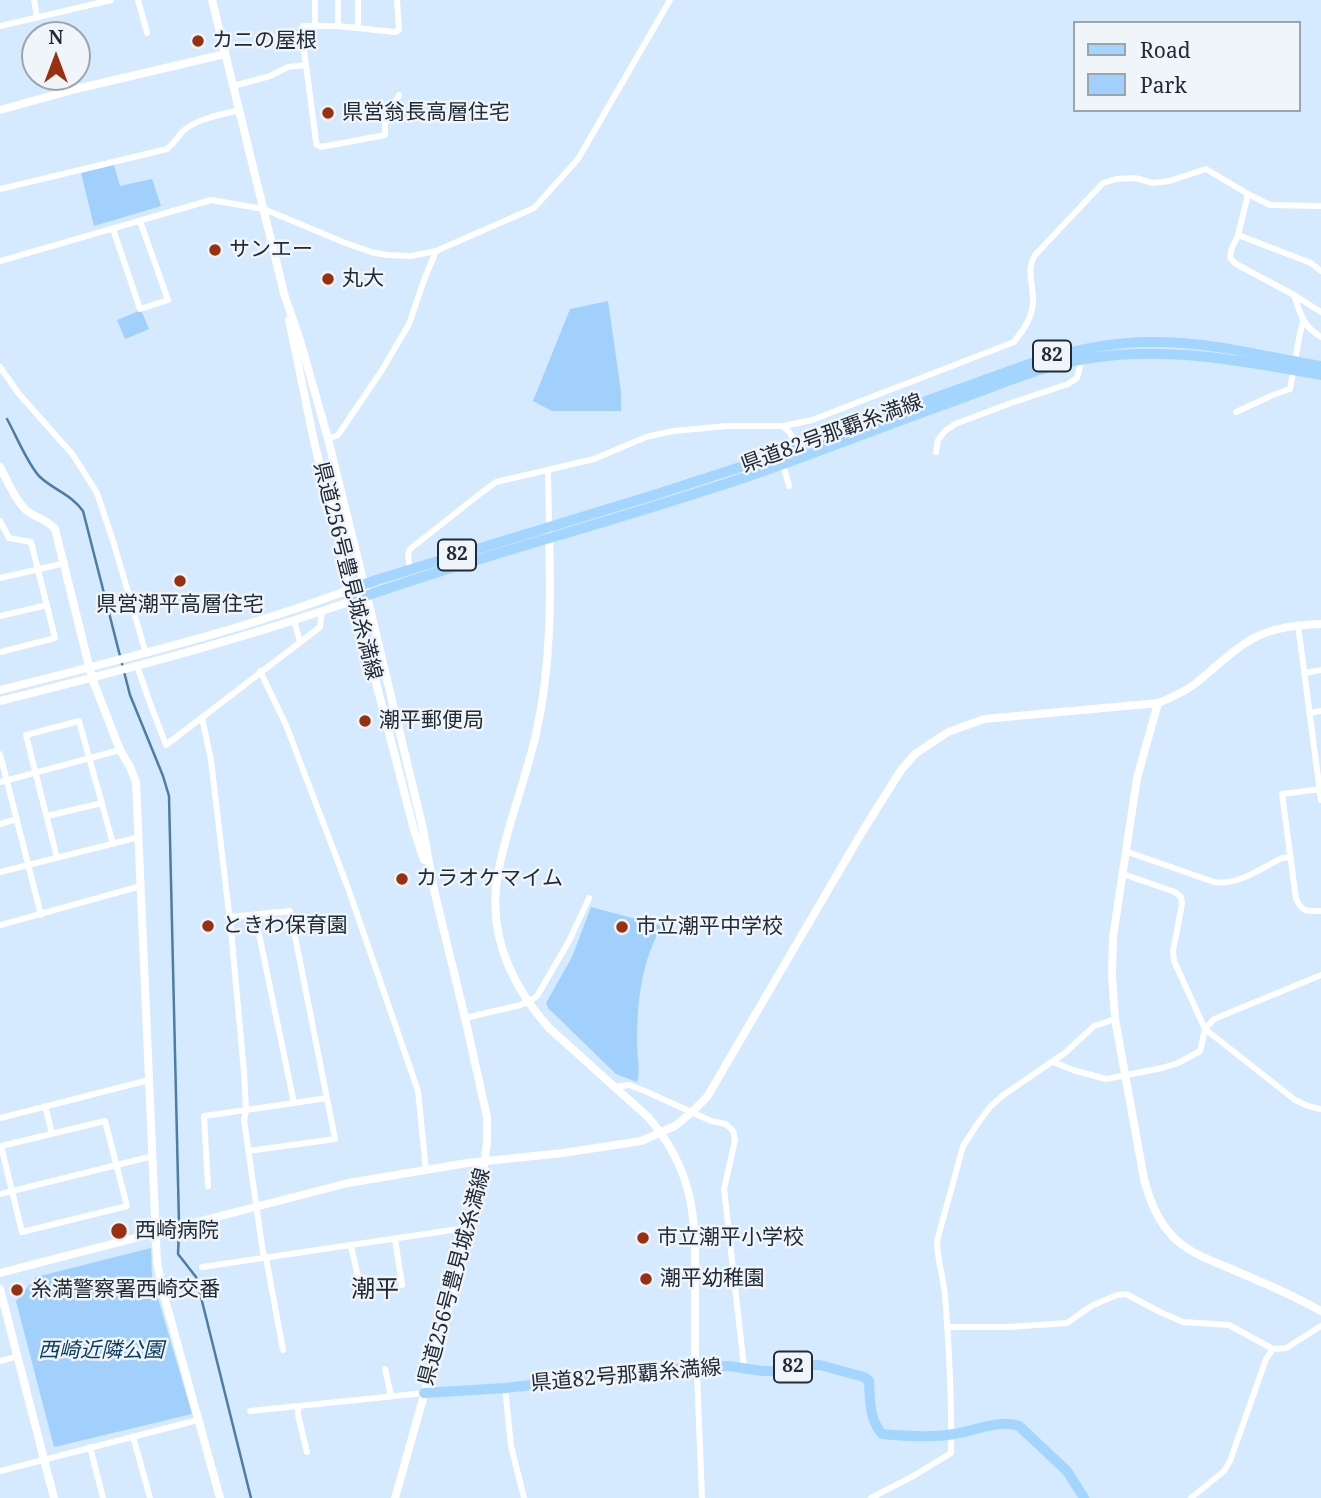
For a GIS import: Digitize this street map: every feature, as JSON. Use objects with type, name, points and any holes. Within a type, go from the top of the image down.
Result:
[{"type":"main road","name":"県道82号那覇糸満線","points":[[353,594],[365,584],[411,575],[660,505],[1077,355],[1130,342],[1176,342],[1321,366]]},
{"type":"main road","name":"県道82号那覇糸満線","points":[[1077,355],[1180,354],[1245,361],[1321,375]]},
{"type":"main road","name":"県道82号那覇糸満線","points":[[353,594],[367,595],[411,575],[549,527],[782,459]]},
{"type":"main road","name":"県道82号那覇糸満線","points":[[424,1393],[505,1388],[695,1367],[744,1367],[780,1371],[802,1365],[820,1365],[864,1377],[869,1381],[872,1414],[882,1434],[951,1435],[1000,1423],[1019,1426],[1066,1471],[1083,1498]]},
{"type":"street","points":[[34,0],[37,17]]},
{"type":"street","points":[[0,26],[111,0]]},
{"type":"street","points":[[138,0],[147,33]]},
{"type":"street","name":"県道256号豊見城糸満線","points":[[212,0],[284,290],[328,439],[365,584],[485,1106],[485,1162],[469,1231],[395,1498]]},
{"type":"street","points":[[315,0],[315,26]]},
{"type":"street","points":[[338,0],[338,26]]},
{"type":"street","points":[[358,0],[358,27]]},
{"type":"street","points":[[397,0],[399,30],[395,32],[338,26],[303,26],[301,30],[316,144],[321,147],[385,135],[385,122],[399,95]]},
{"type":"street","points":[[0,261],[212,200],[264,209],[371,252],[411,256],[436,251],[534,208],[578,159],[670,0]]},
{"type":"street","points":[[0,110],[225,54]]},
{"type":"street","points":[[233,86],[270,76],[288,67],[306,65]]},
{"type":"street","points":[[0,189],[167,149],[190,126],[239,110]]},
{"type":"street","points":[[411,575],[408,554],[410,549],[496,482],[594,459],[646,437],[673,431],[727,426],[783,426],[812,420],[1014,342],[1027,326],[1031,315],[1031,261],[1103,183],[1135,178],[1153,183],[1169,181],[1206,169],[1270,205],[1321,206]]},
{"type":"street","points":[[1248,194],[1230,258],[1321,312]]},
{"type":"street","points":[[113,229],[140,309],[168,300],[140,221]]},
{"type":"street","points":[[1238,234],[1311,263],[1321,271]]},
{"type":"street","points":[[328,439],[338,435],[409,324],[436,251]]},
{"type":"street","name":"県道256号豊見城糸満線","points":[[284,290],[315,446],[414,830],[434,890]]},
{"type":"street","points":[[1294,295],[1303,322],[1321,337]]},
{"type":"street","points":[[1236,412],[1290,389],[1303,322]]},
{"type":"street","points":[[936,452],[938,440],[945,431],[955,425],[1011,402],[1068,384],[1077,378],[1080,366],[1077,355]]},
{"type":"street","points":[[0,367],[19,394],[73,455],[97,493],[148,663]]},
{"type":"street","points":[[783,426],[790,433],[799,453]]},
{"type":"street","points":[[782,459],[789,486]]},
{"type":"street","points":[[0,467],[27,510],[51,523],[55,529],[92,678],[120,750],[136,782],[157,1262],[216,1497]]},
{"type":"street","points":[[548,471],[551,575],[548,653],[537,730],[502,855],[496,886],[496,912],[508,969],[528,1002],[549,1028],[648,1117],[662,1133],[675,1155],[686,1182],[693,1209],[695,1235],[695,1367],[702,1498]]},
{"type":"street","points":[[0,521],[9,538]]},
{"type":"street","points":[[0,540],[9,538],[31,542],[55,638],[0,652]]},
{"type":"street","points":[[0,578],[65,563]]},
{"type":"street","points":[[0,701],[148,663],[295,620],[322,611],[353,594]]},
{"type":"street","points":[[0,690],[146,653],[353,594]]},
{"type":"street","points":[[0,616],[47,605]]},
{"type":"street","points":[[135,666],[166,745],[320,626],[322,611]]},
{"type":"street","points":[[295,620],[300,642]]},
{"type":"street","points":[[0,1273],[348,1184],[426,1170],[625,1145],[662,1133],[676,1126],[707,1097],[862,832],[901,770],[915,754],[948,732],[984,719],[1158,702],[1175,696],[1194,684],[1253,638],[1269,631],[1298,625],[1321,624]]},
{"type":"street","points":[[1298,625],[1309,713],[1318,750],[1321,800]]},
{"type":"street","points":[[1304,673],[1321,670]]},
{"type":"street","points":[[260,671],[286,725],[343,875],[418,1091],[426,1170]]},
{"type":"street","points":[[1158,702],[1138,778],[1125,851],[1113,937],[1112,975],[1115,1019],[1149,1199],[1157,1215],[1180,1243],[1199,1255],[1291,1294],[1321,1311]]},
{"type":"street","points":[[1309,713],[1321,711]]},
{"type":"street","points":[[202,718],[211,760],[229,917],[246,1111],[244,1120],[263,1253],[283,1350]]},
{"type":"street","points":[[57,858],[26,735],[79,721],[113,844]]},
{"type":"street","points":[[3,781],[120,750]]},
{"type":"street","points":[[0,754],[3,781],[17,820],[41,915]]},
{"type":"street","points":[[1320,789],[1282,794],[1296,899],[1300,908],[1321,911]]},
{"type":"street","points":[[47,816],[102,803]]},
{"type":"street","points":[[0,824],[17,820]]},
{"type":"street","points":[[0,872],[139,836]]},
{"type":"street","points":[[1125,851],[1224,883],[1290,857]]},
{"type":"street","points":[[1123,874],[1175,892],[1181,897],[1174,961],[1205,1029],[1295,1100],[1321,1109]]},
{"type":"street","points":[[0,925],[141,886]]},
{"type":"street","points":[[465,1018],[528,1002],[537,996],[569,941],[589,898]]},
{"type":"street","points":[[229,917],[290,911],[335,1139],[248,1151]]},
{"type":"street","points":[[255,915],[294,1103]]},
{"type":"street","points":[[1053,1062],[1106,1079],[1178,1063],[1200,1051],[1205,1029],[1214,1019],[1321,975]]},
{"type":"street","points":[[871,1498],[951,1453],[947,1326],[937,1241],[963,1146],[990,1107],[1002,1096],[1053,1062],[1094,1026],[1115,1019]]},
{"type":"street","points":[[0,1118],[149,1080]]},
{"type":"street","points":[[615,1087],[629,1085],[726,1125],[733,1131],[735,1140],[724,1189],[744,1367]]},
{"type":"street","points":[[208,1186],[204,1116],[327,1098]]},
{"type":"street","points":[[45,1106],[52,1134]]},
{"type":"street","points":[[105,1121],[116,1165],[127,1206],[22,1232],[1,1146],[105,1121]]},
{"type":"street","points":[[0,1194],[153,1156]]},
{"type":"street","points":[[202,1267],[459,1229],[469,1231]]},
{"type":"street","points":[[395,1239],[402,1285]]},
{"type":"street","points":[[351,1245],[362,1295]]},
{"type":"street","points":[[0,1289],[54,1498]]},
{"type":"street","points":[[947,1326],[1008,1327],[1067,1323],[1091,1306],[1126,1294],[1183,1322],[1228,1325],[1273,1349],[1286,1348],[1321,1326]]},
{"type":"street","points":[[1191,1498],[1224,1471],[1230,1461],[1266,1359],[1273,1349]]},
{"type":"street","points":[[0,1361],[18,1356]]},
{"type":"street","points":[[385,1369],[391,1396]]},
{"type":"street","points":[[505,1388],[511,1446],[524,1498]]},
{"type":"street","points":[[250,1411],[424,1393]]},
{"type":"street","points":[[298,1407],[307,1452]]},
{"type":"street","points":[[0,1471],[198,1420]]},
{"type":"street","points":[[134,1436],[149,1498]]},
{"type":"street","points":[[90,1447],[103,1498]]},
{"type":"green space","points":[[114,165],[120,186],[152,179],[161,206],[94,226],[81,173]]},
{"type":"green space","points":[[608,301],[621,392],[621,411],[552,411],[533,401],[570,309]]},
{"type":"green space","points":[[141,310],[149,329],[125,339],[117,320]]},
{"type":"green space","points":[[591,907],[662,926],[649,954],[639,998],[637,1082],[616,1074],[546,1003],[572,957]]},
{"type":"green space","name":"西崎近隣公園","points":[[151,1248],[152,1278],[192,1414],[54,1447],[16,1301],[36,1277]]},
{"type":"waterway","points":[[7,419],[40,477],[74,501],[83,511],[130,695],[169,796],[179,1224]]},
{"type":"waterway","points":[[179,1231],[178,1254],[196,1277],[251,1498]]},
{"type":"place","name":"カニの屋根","points":[[198,41]]},
{"type":"place","name":"県営翁長高層住宅","points":[[328,113]]},
{"type":"place","name":"サンエー","points":[[215,250]]},
{"type":"place","name":"丸大","points":[[328,279]]},
{"type":"place","name":"県営潮平高層住宅","points":[[180,581]]},
{"type":"place","name":"潮平郵便局","points":[[365,721]]},
{"type":"place","name":"カラオケマイム","points":[[402,879]]},
{"type":"place","name":"ときわ保育園","points":[[208,926]]},
{"type":"place","name":"市立潮平中学校","points":[[622,927]]},
{"type":"place","name":"西崎病院","points":[[119,1231]]},
{"type":"place","name":"市立潮平小学校","points":[[643,1238]]},
{"type":"place","name":"潮平幼稚園","points":[[646,1279]]},
{"type":"place","name":"糸満警察署西崎交番","points":[[17,1290]]},
{"type":"district","name":"潮平","points":[[375,1290]]}]
